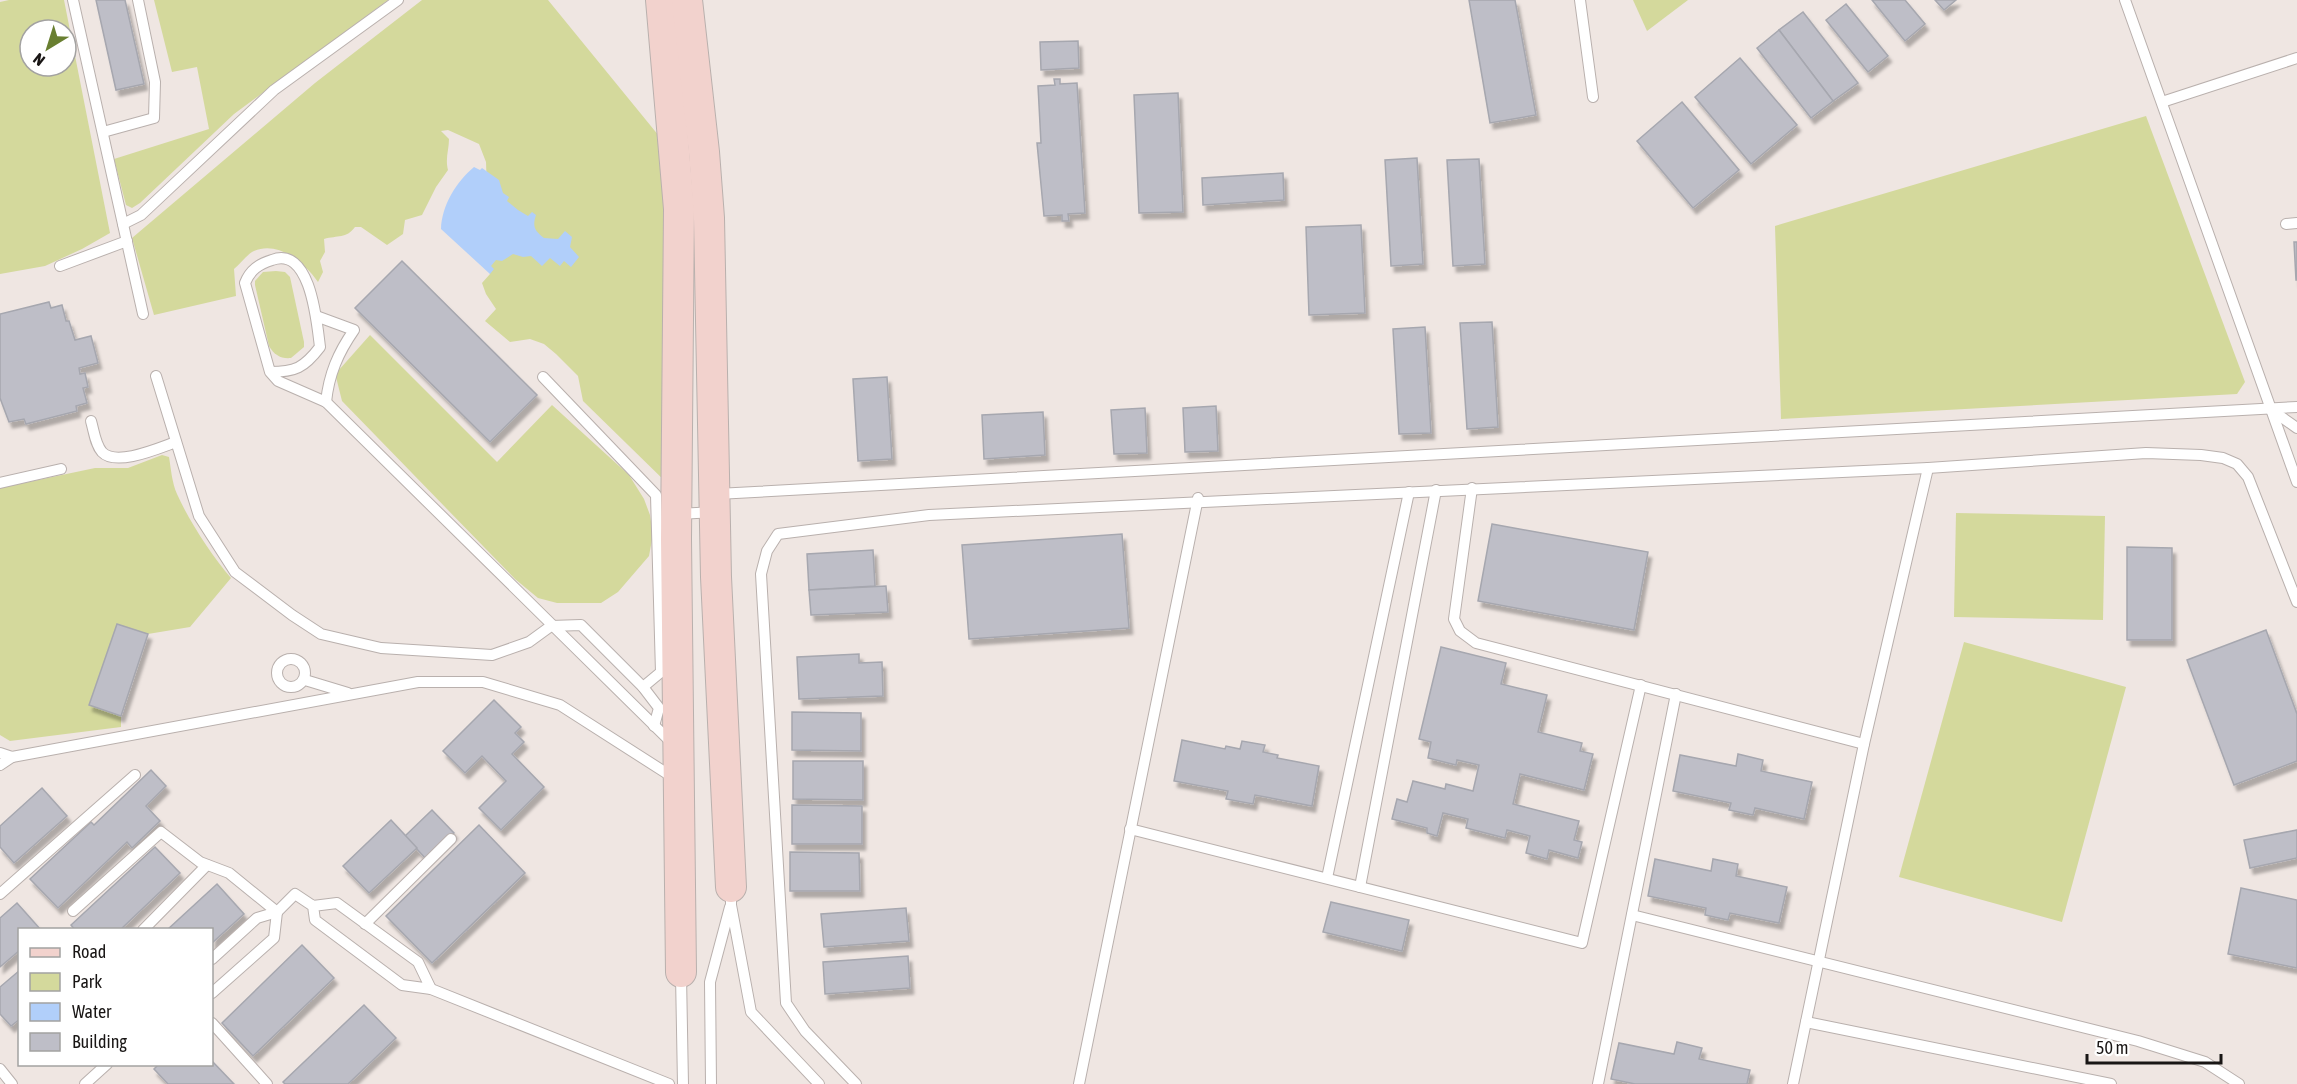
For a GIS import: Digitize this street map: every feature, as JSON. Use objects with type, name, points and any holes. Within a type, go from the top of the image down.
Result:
[{"type":"street","points":[[661,0],[701,487],[731,896]]},
{"type":"street","points":[[681,972],[676,514],[701,487],[709,218],[687,0]]},
{"type":"lane","points":[[73,0],[143,314]]},
{"type":"lane","points":[[103,132],[154,118],[155,82],[138,0]]},
{"type":"lane","points":[[123,224],[141,215],[274,90],[398,0]]},
{"type":"lane","points":[[1580,0],[1593,97]]},
{"type":"lane","points":[[2126,0],[2297,482]]},
{"type":"lane","points":[[2162,102],[2297,58]]},
{"type":"lane","points":[[60,266],[127,241]]},
{"type":"lane","points":[[270,372],[290,372],[312,358],[320,347],[316,316],[305,274],[295,264],[283,258],[275,258],[259,266],[249,273],[245,283],[270,372],[286,386],[326,402],[678,750]]},
{"type":"lane","points":[[316,316],[354,330],[342,347],[334,365],[329,378],[326,402]]},
{"type":"lane","points":[[156,376],[199,516],[235,572],[292,615],[321,634],[381,648],[492,655],[529,642],[551,626],[581,625],[643,687],[659,708],[654,726]]},
{"type":"lane","points":[[543,377],[656,495],[661,672],[643,687]]},
{"type":"lane","points":[[701,487],[2297,407]]},
{"type":"lane","points":[[2270,409],[2297,428]]},
{"type":"lane","points":[[91,421],[97,444],[103,453],[112,459],[132,457],[176,442]]},
{"type":"lane","points":[[856,1084],[805,1031],[786,1003],[761,574],[766,551],[778,534],[929,516],[1198,499],[1409,492],[1928,468],[2146,453],[2201,455],[2236,464],[2248,477],[2297,602]]},
{"type":"lane","points":[[1793,1084],[1864,744],[1928,468]]},
{"type":"lane","points":[[0,483],[61,469]]},
{"type":"lane","points":[[1473,488],[1454,619],[1460,631],[1476,643],[1864,744]]},
{"type":"lane","points":[[1360,886],[1436,490]]},
{"type":"lane","points":[[1327,878],[1409,492]]},
{"type":"lane","points":[[1079,1084],[1198,499]]},
{"type":"lane","points":[[305,680],[351,694]]},
{"type":"lane","points":[[0,765],[12,757],[418,682],[483,682],[560,705],[679,781]]},
{"type":"lane","points":[[1130,829],[1582,943],[1641,685]]},
{"type":"lane","points":[[1598,1084],[1676,694]]},
{"type":"lane","points":[[0,753],[12,757]]},
{"type":"lane","points":[[1,891],[135,775]]},
{"type":"lane","points":[[73,911],[161,832],[200,862],[229,873],[277,912]]},
{"type":"lane","points":[[365,924],[450,838]]},
{"type":"lane","points":[[145,928],[207,865]]},
{"type":"lane","points":[[213,959],[257,918],[277,912],[296,894],[313,906],[337,903],[418,962],[431,989]]},
{"type":"lane","points":[[711,1084],[710,982],[731,896]]},
{"type":"lane","points":[[731,896],[751,1012],[819,1084]]},
{"type":"lane","points":[[313,906],[315,920],[402,985],[431,989],[669,1084]]},
{"type":"lane","points":[[213,992],[274,938],[277,912]]},
{"type":"lane","points":[[1632,915],[2138,1041],[2205,1062],[2239,1084]]},
{"type":"lane","points":[[681,972],[683,1084]]},
{"type":"lane","points":[[1806,1022],[2111,1084]]},
{"type":"lane","points":[[213,1024],[267,1084]]},
{"type":"lane","points":[[85,1084],[106,1066]]},
{"type":"lane","points":[[0,1069],[12,1084]]},
{"type":"green space","points":[[64,0],[68,18],[18,18],[18,78],[78,78],[78,71],[110,233],[45,266],[0,274],[0,2]]},
{"type":"green space","points":[[154,0],[388,0],[234,114],[132,208],[126,205],[114,159],[209,129],[197,67],[172,72]]},
{"type":"green space","points":[[422,0],[548,0],[668,147],[671,487],[583,401],[578,376],[556,354],[544,344],[530,339],[510,342],[485,321],[496,309],[482,283],[490,274],[486,162],[479,144],[448,130],[441,131],[449,139],[448,170],[436,187],[422,215],[405,220],[403,234],[387,245],[361,227],[355,227],[345,235],[324,239],[325,252],[320,261],[323,272],[318,282],[306,267],[290,255],[271,249],[261,249],[252,252],[234,269],[236,296],[154,315],[132,238],[315,83]]},
{"type":"green space","points":[[1633,0],[1688,0],[1647,31]]},
{"type":"green space","points":[[2146,116],[2245,382],[2237,394],[1781,419],[1775,226]]},
{"type":"green space","points":[[263,272],[285,272],[290,277],[304,342],[304,347],[291,358],[278,356],[269,346],[255,285],[255,281]]},
{"type":"green space","points":[[370,335],[497,462],[552,405],[629,475],[644,499],[650,515],[653,534],[649,556],[618,592],[601,603],[557,603],[538,598],[515,579],[342,401],[336,377],[338,371]]},
{"type":"green space","points":[[162,455],[169,457],[175,490],[188,515],[209,549],[231,578],[190,627],[148,634],[117,624],[90,705],[121,716],[121,727],[10,741],[0,735],[0,488],[95,468],[128,468]]},
{"type":"green space","points":[[1956,513],[2105,516],[2103,620],[1954,617]]},
{"type":"green space","points":[[1964,642],[2126,687],[2062,922],[1899,877]]},
{"type":"water","points":[[474,167],[480,170],[482,168],[499,180],[503,193],[509,197],[507,201],[518,210],[528,216],[532,212],[536,215],[535,228],[544,238],[558,239],[565,231],[572,237],[570,247],[579,257],[571,267],[564,261],[560,266],[550,258],[542,266],[531,256],[523,257],[513,254],[502,261],[496,260],[491,266],[494,269],[490,274],[441,229],[444,211],[451,195]]},
{"type":"building","points":[[96,0],[125,0],[144,84],[116,90]]},
{"type":"building","points":[[1469,0],[1515,0],[1536,115],[1490,123]]},
{"type":"building","points":[[1872,0],[1905,0],[1925,24],[1905,41]]},
{"type":"building","points":[[1935,0],[1956,0],[1944,10]]},
{"type":"building","points":[[1846,4],[1888,56],[1868,72],[1826,20]]},
{"type":"building","points":[[1803,12],[1858,83],[1833,101],[1779,30]]},
{"type":"building","points":[[1779,30],[1833,101],[1811,118],[1757,48]]},
{"type":"building","points":[[1078,41],[1079,68],[1041,70],[1040,42]]},
{"type":"building","points":[[1740,58],[1797,125],[1751,164],[1695,97]]},
{"type":"building","points":[[1054,79],[1060,79],[1060,84],[1077,83],[1085,213],[1068,214],[1069,221],[1062,221],[1062,215],[1044,216],[1037,143],[1041,143],[1038,86],[1055,85]]},
{"type":"building","points":[[1178,93],[1183,212],[1139,213],[1134,95]]},
{"type":"building","points":[[1682,102],[1739,170],[1693,208],[1637,141]]},
{"type":"building","points":[[1417,158],[1423,264],[1391,266],[1385,160]]},
{"type":"building","points":[[1479,159],[1485,264],[1453,266],[1447,160]]},
{"type":"building","points":[[1283,173],[1284,200],[1203,205],[1202,178]]},
{"type":"building","points":[[1361,225],[1365,313],[1309,315],[1306,227]]},
{"type":"building","points":[[2294,242],[2297,242],[2297,280],[2296,280]]},
{"type":"building","points":[[402,261],[537,395],[490,442],[355,308]]},
{"type":"building","points":[[49,302],[51,308],[62,305],[66,321],[69,321],[75,340],[91,336],[98,363],[79,368],[80,374],[85,373],[88,387],[83,388],[87,403],[76,406],[77,411],[26,424],[24,419],[9,422],[0,398],[0,314]]},
{"type":"building","points":[[1492,322],[1498,427],[1467,429],[1460,323]]},
{"type":"building","points":[[1425,327],[1431,433],[1399,434],[1393,329]]},
{"type":"building","points":[[887,377],[892,459],[858,461],[853,379]]},
{"type":"building","points":[[1216,406],[1218,451],[1185,452],[1183,408]]},
{"type":"building","points":[[1145,408],[1147,453],[1114,454],[1111,410]]},
{"type":"building","points":[[1043,412],[1045,455],[984,459],[982,415]]},
{"type":"building","points":[[1492,524],[1648,552],[1634,630],[1478,601]]},
{"type":"building","points":[[1122,534],[1129,628],[969,639],[962,545]]},
{"type":"building","points":[[2127,547],[2172,548],[2172,640],[2127,640]]},
{"type":"building","points":[[873,550],[875,586],[809,590],[807,554]]},
{"type":"building","points":[[886,586],[888,612],[811,615],[809,590]]},
{"type":"building","points":[[117,624],[148,634],[121,716],[89,705]]},
{"type":"building","points":[[2266,630],[2297,714],[2297,761],[2234,785],[2187,660]]},
{"type":"building","points":[[1441,647],[1506,663],[1501,684],[1547,695],[1538,732],[1582,743],[1580,751],[1593,754],[1584,790],[1520,774],[1513,804],[1579,821],[1574,840],[1582,842],[1578,858],[1549,850],[1547,859],[1526,853],[1530,836],[1507,830],[1505,838],[1466,828],[1468,819],[1443,813],[1437,836],[1427,833],[1427,828],[1392,819],[1397,799],[1407,802],[1413,781],[1445,789],[1446,784],[1473,791],[1479,765],[1457,760],[1456,765],[1428,758],[1431,742],[1419,739]]},
{"type":"building","points":[[859,654],[859,663],[882,662],[883,696],[799,699],[797,657]]},
{"type":"building","points":[[494,700],[521,727],[515,733],[524,742],[512,754],[544,787],[501,830],[479,808],[506,781],[482,756],[465,773],[443,751]]},
{"type":"building","points":[[792,712],[861,713],[861,751],[792,750]]},
{"type":"building","points":[[1182,740],[1225,749],[1226,746],[1240,749],[1242,741],[1265,745],[1263,752],[1278,755],[1277,758],[1319,766],[1312,806],[1255,795],[1253,804],[1226,799],[1228,791],[1174,781]]},
{"type":"building","points":[[1738,754],[1763,760],[1761,771],[1812,782],[1804,819],[1755,808],[1753,815],[1729,810],[1731,803],[1673,791],[1680,755],[1736,766]]},
{"type":"building","points":[[793,761],[863,761],[863,800],[793,799]]},
{"type":"building","points":[[151,770],[166,786],[146,806],[160,821],[132,848],[127,842],[58,908],[30,879],[91,822],[94,825]]},
{"type":"building","points":[[42,788],[67,816],[14,863],[0,847],[0,826]]},
{"type":"building","points":[[792,805],[862,806],[862,844],[792,844]]},
{"type":"building","points":[[432,810],[454,833],[426,859],[405,836]]},
{"type":"building","points":[[391,820],[417,848],[369,893],[343,866]]},
{"type":"building","points":[[479,825],[525,873],[432,963],[386,916]]},
{"type":"building","points":[[2297,830],[2297,858],[2250,868],[2244,840]]},
{"type":"building","points":[[155,847],[180,873],[122,928],[73,928],[71,925]]},
{"type":"building","points":[[790,852],[859,853],[860,891],[790,891]]},
{"type":"building","points":[[1655,859],[1711,871],[1713,859],[1738,864],[1736,876],[1787,887],[1779,923],[1730,913],[1728,920],[1705,915],[1706,908],[1648,896]]},
{"type":"building","points":[[217,884],[244,914],[213,942],[213,928],[169,928]]},
{"type":"building","points":[[2241,888],[2297,900],[2297,968],[2228,954]]},
{"type":"building","points":[[1331,902],[1409,920],[1402,951],[1323,932]]},
{"type":"building","points":[[17,903],[39,928],[18,928],[18,952],[0,967],[0,918]]},
{"type":"building","points":[[906,908],[909,941],[824,947],[821,914]]},
{"type":"building","points":[[302,945],[334,978],[253,1056],[222,1023]]},
{"type":"building","points":[[908,956],[910,988],[825,994],[823,962]]},
{"type":"building","points":[[18,972],[18,1021],[11,1026],[0,1014],[0,987]]},
{"type":"building","points":[[364,1005],[396,1038],[348,1084],[285,1084],[283,1082]]},
{"type":"building","points":[[1677,1042],[1702,1048],[1699,1059],[1750,1070],[1747,1084],[1635,1084],[1611,1079],[1619,1043],[1674,1054]]},
{"type":"building","points":[[213,1062],[234,1084],[168,1084],[154,1069],[157,1066],[213,1066]]}]
